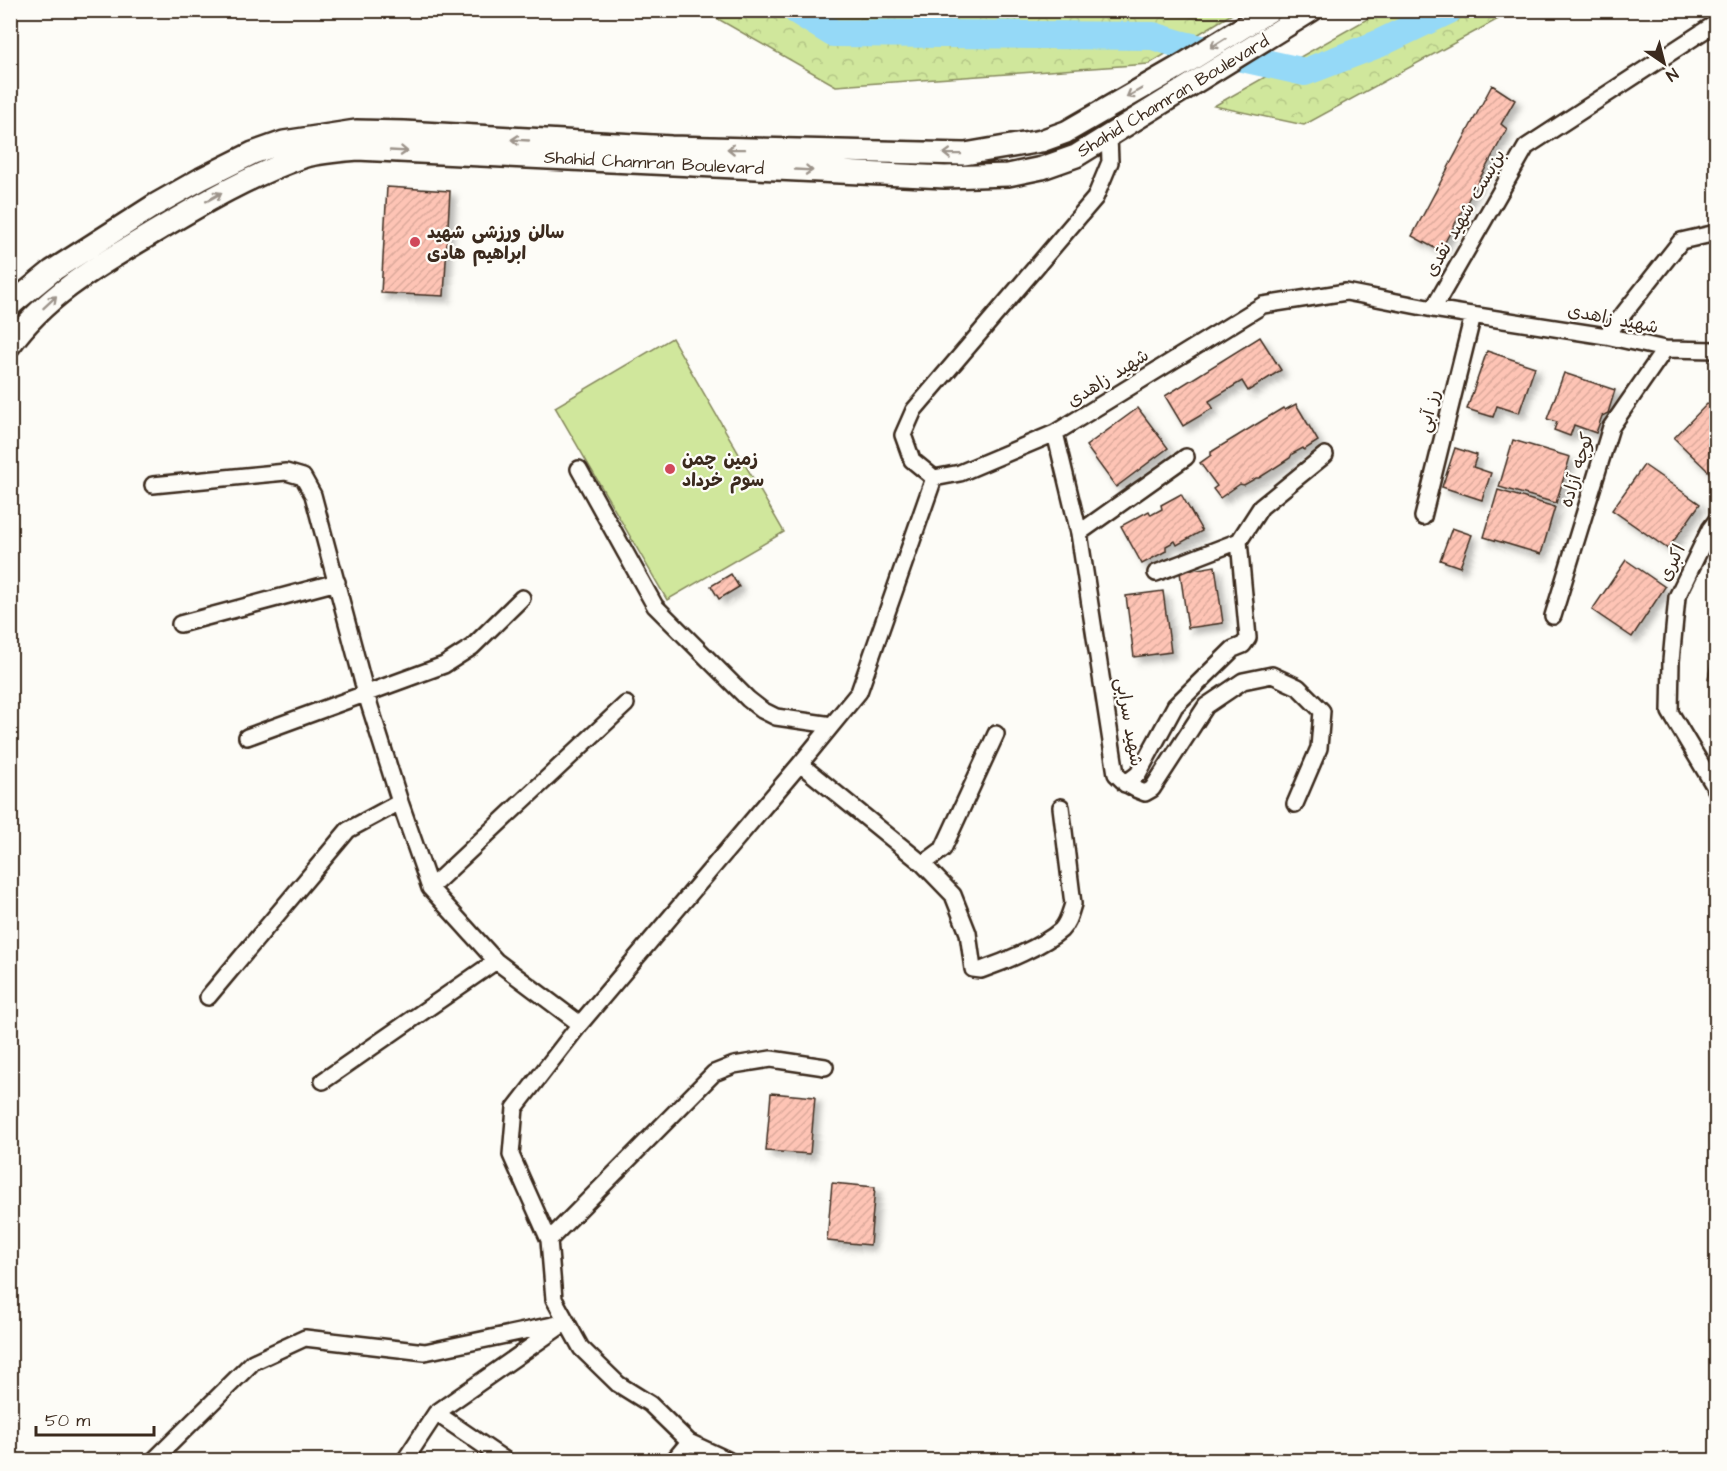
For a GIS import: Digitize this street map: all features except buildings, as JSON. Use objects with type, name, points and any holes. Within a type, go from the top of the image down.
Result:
[{"type":"main road","name":"Shahid Chamran Boulevard","points":[[10,306],[52,271],[155,205],[201,178],[253,153],[284,142],[356,131],[671,147],[965,154],[1041,141],[1066,132],[1184,64],[1271,10]]},
{"type":"main road","name":"Shahid Chamran Boulevard","points":[[10,345],[51,300],[74,282],[218,195],[276,167],[305,157],[326,152],[357,150],[945,177],[1008,175],[1042,168],[1076,156],[1304,15]]},
{"type":"main road","points":[[1096,115],[1109,136]]},
{"type":"street","name":"بن‌بست شهید نقدی","points":[[1433,309],[1526,147],[1716,23]]},
{"type":"street","points":[[698,1461],[689,1443],[650,1404],[618,1384],[581,1348],[554,1299],[549,1240],[511,1155],[515,1108],[580,1024],[859,692],[934,478],[912,460],[903,435],[915,411],[1095,198],[1110,162],[1109,136]]},
{"type":"street","points":[[1606,336],[1682,241],[1716,233]]},
{"type":"street","name":"شهید زاهدی","points":[[934,478],[960,473],[1055,433],[1263,305],[1346,292],[1433,309],[1606,336],[1665,349],[1716,351]]},
{"type":"street","name":"رز آبی","points":[[1423,517],[1473,315]]},
{"type":"street","name":"کوچه آزاده","points":[[1553,616],[1611,427],[1665,349]]},
{"type":"street","name":"شهید سرابی","points":[[1055,433],[1079,533],[1116,774],[1125,784],[1138,774],[1175,706],[1233,649],[1243,645],[1248,638],[1239,541]]},
{"type":"street","points":[[1156,573],[1239,541],[1261,507],[1325,455]]},
{"type":"street","points":[[1079,533],[1186,457]]},
{"type":"street","points":[[579,469],[655,606],[687,639],[762,710],[776,717],[832,724]]},
{"type":"street","points":[[153,485],[286,472],[303,477],[313,495],[366,694],[430,888],[496,961],[580,1024]]},
{"type":"street","name":"اکبری","points":[[1716,521],[1677,597],[1671,661],[1670,712],[1716,789]]},
{"type":"street","points":[[180,624],[337,582]]},
{"type":"street","points":[[247,737],[444,665],[472,647],[522,598]]},
{"type":"street","points":[[1125,784],[1145,793],[1152,789],[1206,706],[1243,681],[1272,675],[1298,687],[1322,711],[1319,748],[1295,804]]},
{"type":"street","points":[[430,888],[626,704]]},
{"type":"street","points":[[923,864],[943,849],[996,734]]},
{"type":"street","points":[[800,764],[923,864],[953,895],[968,933],[974,969],[981,970],[1042,943],[1062,928],[1068,919],[1073,904],[1061,807]]},
{"type":"street","points":[[208,997],[348,830],[400,802]]},
{"type":"street","points":[[323,1081],[496,961]]},
{"type":"street","points":[[549,1240],[714,1073],[734,1065],[771,1059],[825,1067]]},
{"type":"street","points":[[405,1461],[436,1413],[567,1322]]},
{"type":"street","points":[[154,1461],[253,1362],[305,1338],[425,1352],[567,1322]]},
{"type":"street","points":[[436,1413],[505,1461]]},
{"type":"street","points":[[674,1461],[689,1443]]},
{"type":"street","points":[[689,1443],[728,1461]]},
{"type":"green space","points":[[1383,10],[1513,11],[1304,125],[1214,106]]},
{"type":"green space","points":[[704,11],[1237,11],[1149,64],[836,86]]},
{"type":"green space","name":"زمین چمن سوم خرداد","points":[[672,338],[784,532],[667,600],[555,407]]},
{"type":"waterway","points":[[796,10],[833,33],[1153,36],[1305,72],[1378,44],[1449,10]]},
{"type":"place","name":"سالن ورزشی شهید ابراهیم هادی","points":[[415,242]]},
{"type":"place","name":"زمین چمن سوم خرداد","points":[[670,469]]}]
